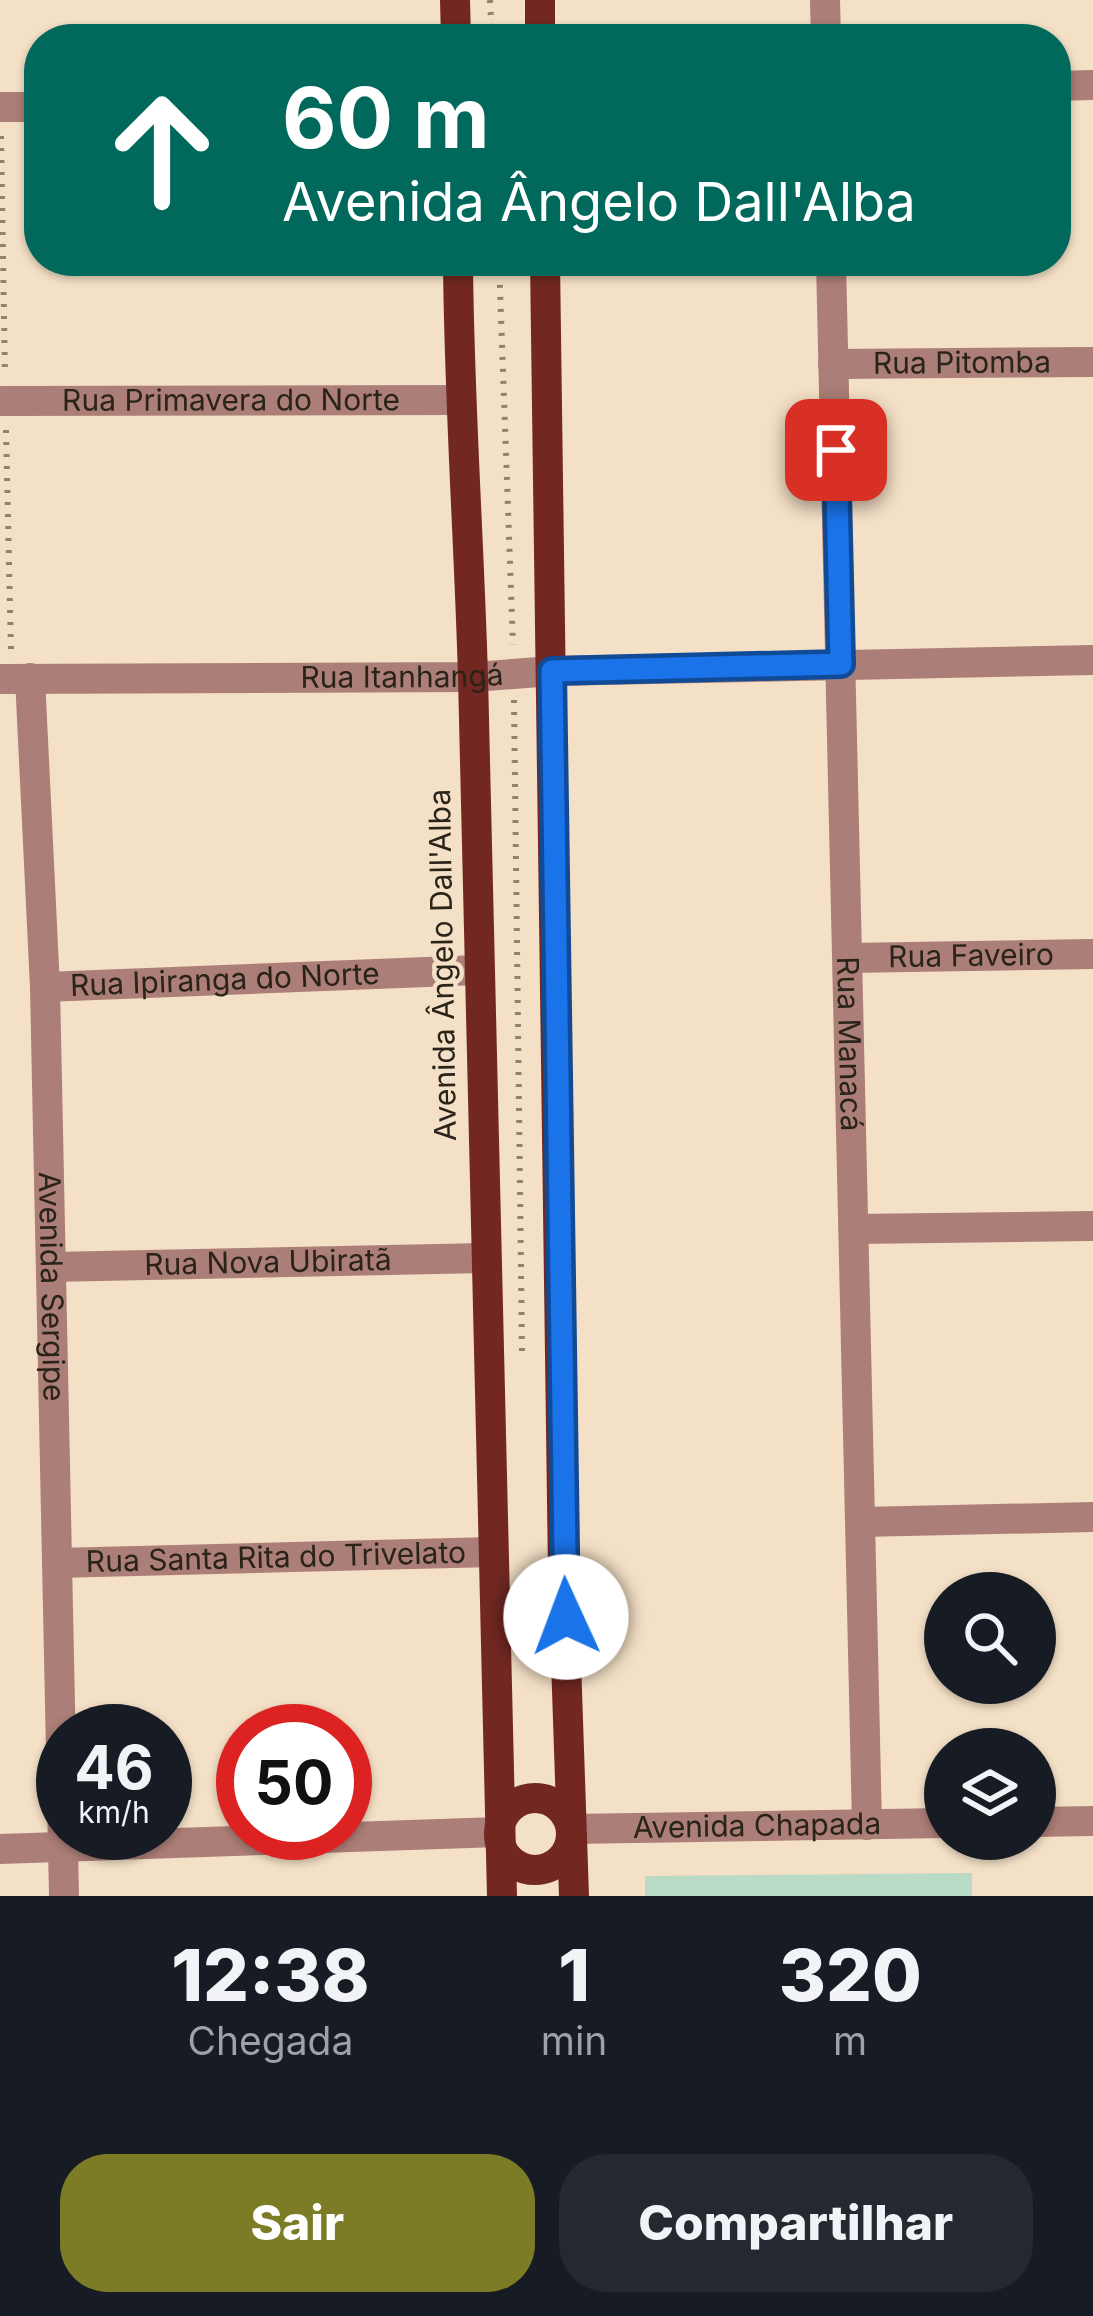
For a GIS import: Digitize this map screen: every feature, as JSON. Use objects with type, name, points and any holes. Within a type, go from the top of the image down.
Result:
[{"type":"main road","name":"Avenida Ângelo Dall'Alba","points":[[458,276],[459,400],[473,677],[502,1896]]},
{"type":"main road","points":[[544,276],[563,1573],[574,1896]]},
{"type":"main road","points":[[539,1798],[560,1808],[571,1829],[558,1861],[536,1870],[505,1855],[499,1832],[507,1810],[539,1798]]},
{"type":"street","name":"Rua Manacá","points":[[831,276],[867,1825]]},
{"type":"street","name":"Rua Pitomba","points":[[833,364],[1093,362]]},
{"type":"street","name":"Rua Primavera do Norte","points":[[0,401],[459,400]]},
{"type":"street","name":"Rua Itanhangá","points":[[15,679],[473,677],[552,671],[1093,659]]},
{"type":"street","name":"Avenida Sergipe","points":[[15,679],[45,987],[60,1704]]},
{"type":"street","name":"Rua Faveiro","points":[[848,958],[1093,953]]},
{"type":"street","name":"Rua Ipiranga do Norte","points":[[45,987],[478,970]]},
{"type":"street","points":[[854,1229],[1093,1226]]},
{"type":"street","name":"Rua Nova Ubiratã","points":[[52,1267],[486,1258]]},
{"type":"street","points":[[861,1522],[1093,1517]]},
{"type":"street","name":"Rua Santa Rita do Trivelato","points":[[57,1563],[493,1552]]},
{"type":"street","points":[[1056,1822],[1093,1821]]},
{"type":"street","name":"Avenida Chapada","points":[[571,1829],[924,1824]]},
{"type":"street","points":[[192,1843],[499,1832]]},
{"type":"street","points":[[0,1849],[36,1848]]},
{"type":"street","name":"Avenida Sergipe","points":[[63,1860],[64,1896]]},
{"type":"path","points":[[501,276],[514,675],[522,1364]]},
{"type":"green space","points":[[972,1873],[972,1896],[645,1896],[645,1876]]},
{"type":"route","points":[[566,1617],[552,671],[841,664],[836,450]]}]
